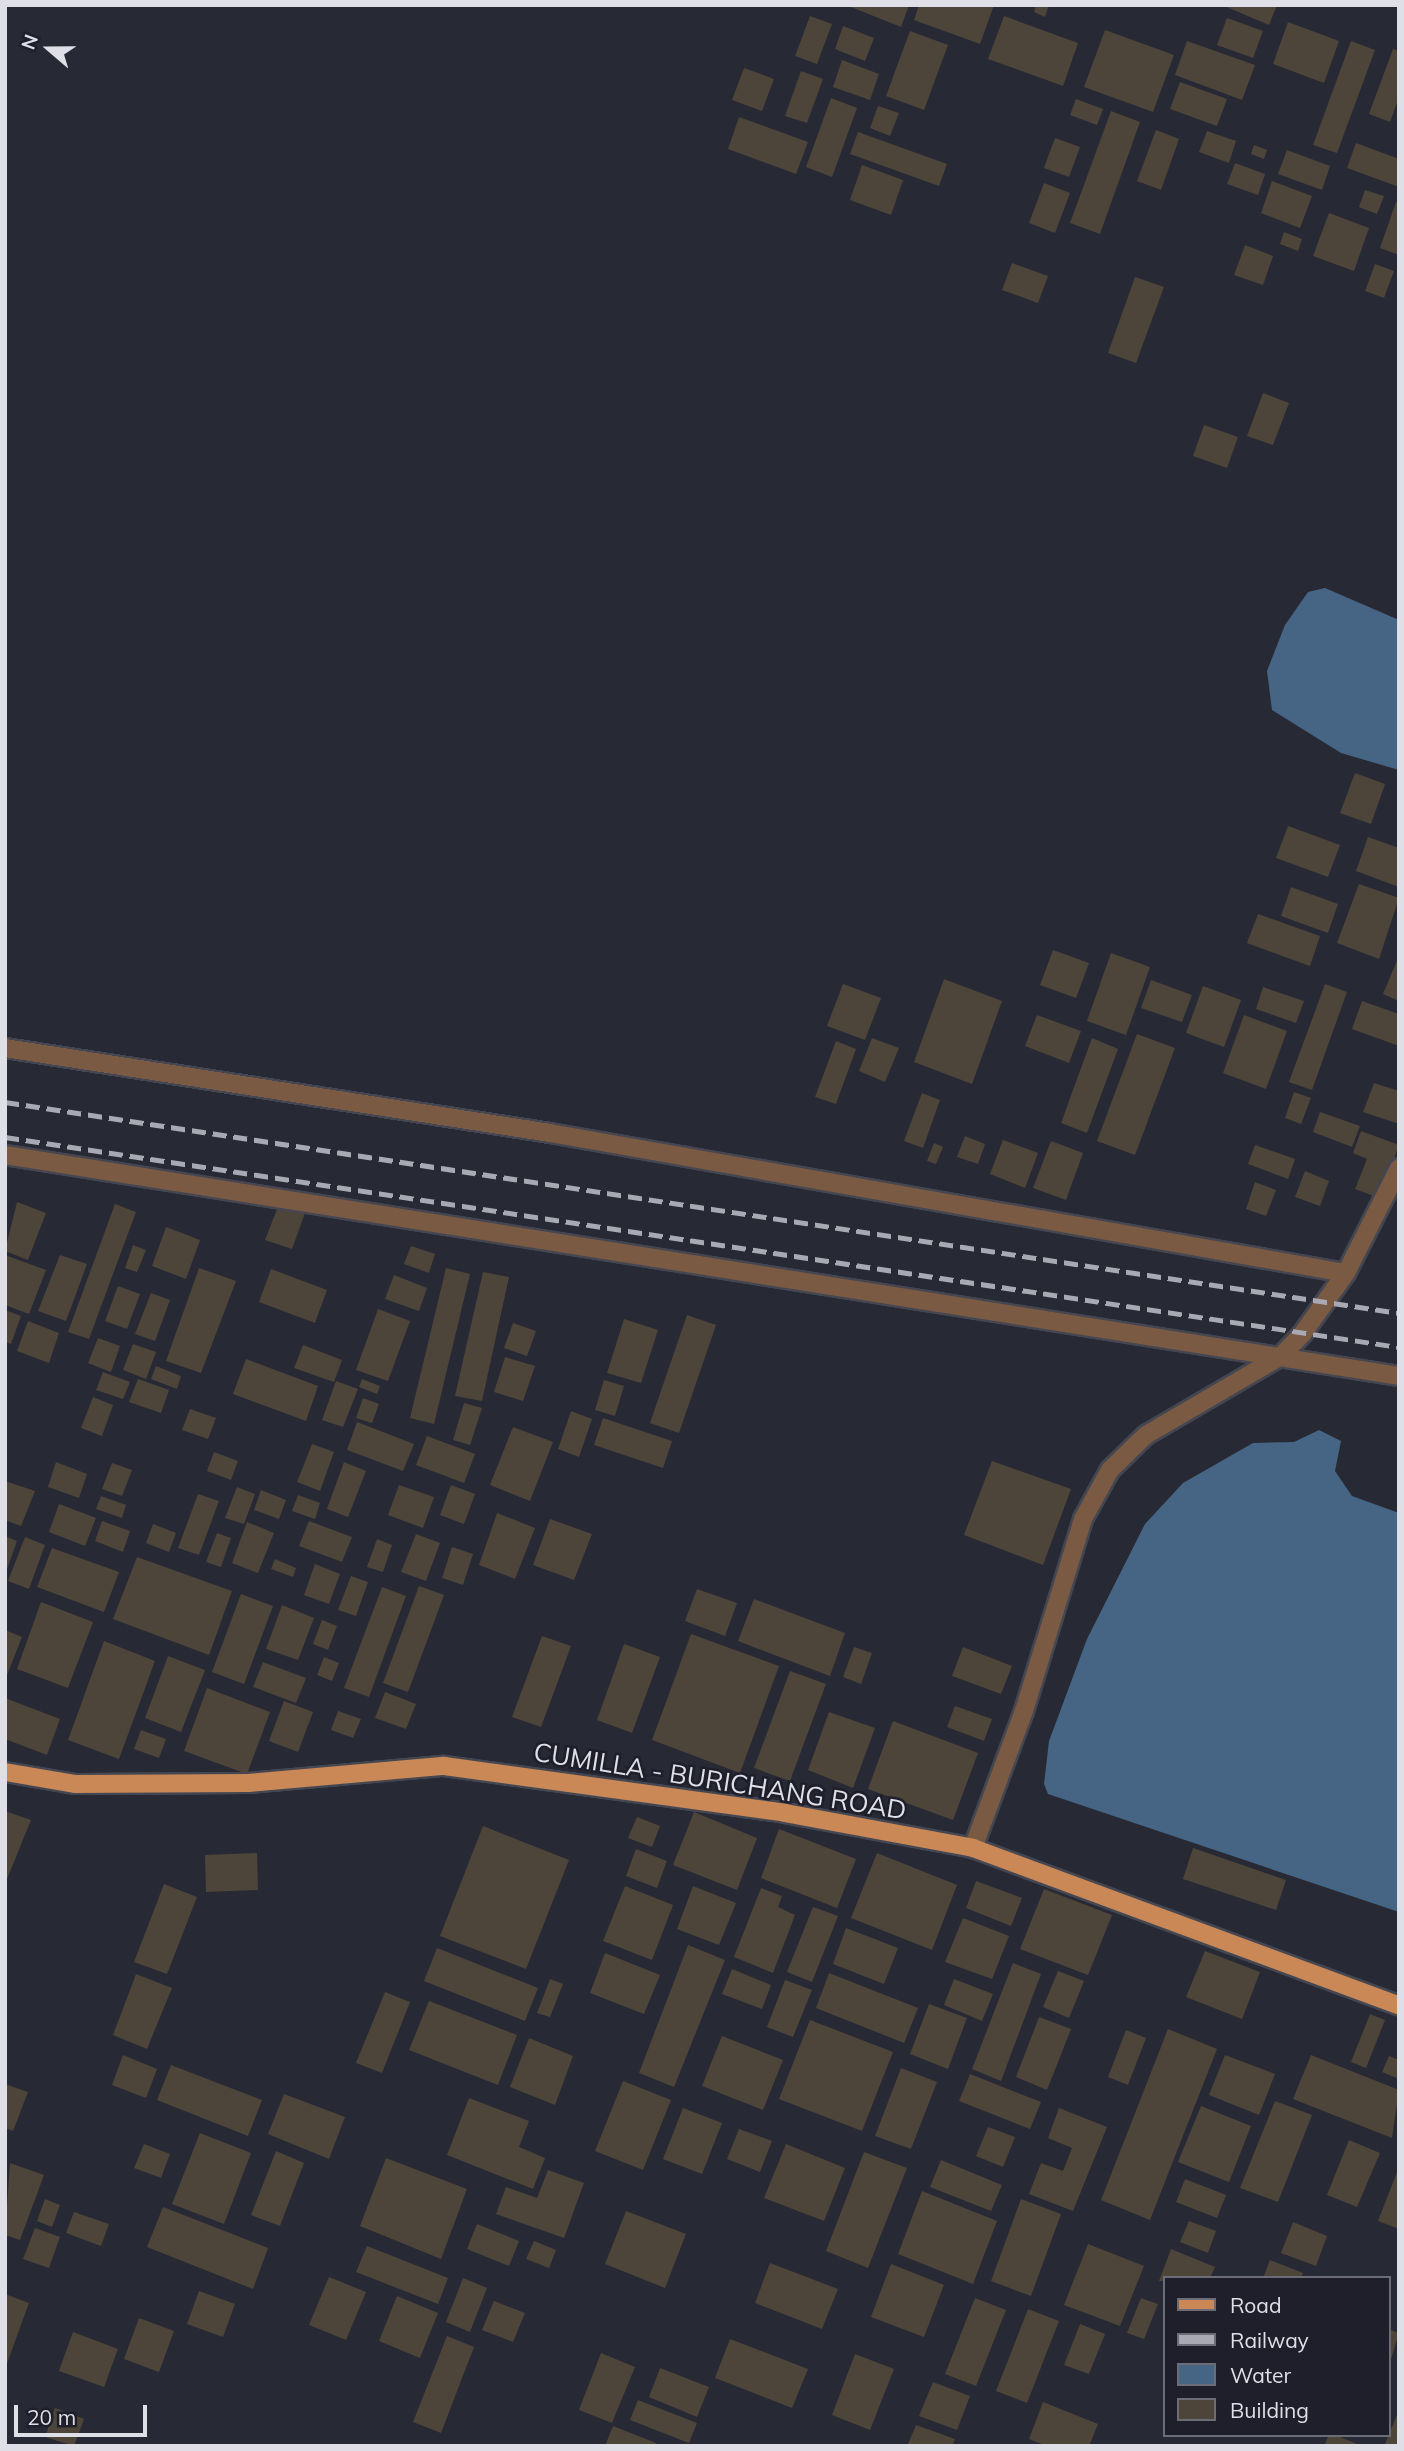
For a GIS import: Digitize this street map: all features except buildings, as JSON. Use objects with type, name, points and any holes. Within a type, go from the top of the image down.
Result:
[{"type":"main road","name":"CUMILLA - BURICHANG ROAD","points":[[5,1772],[76,1784],[248,1783],[444,1766],[785,1813],[973,1848],[1399,2006]]},
{"type":"street","points":[[5,1048],[550,1133],[1346,1273]]},
{"type":"street","points":[[5,1155],[1399,1376]]},
{"type":"street","points":[[973,1848],[1024,1712],[1083,1519],[1111,1470],[1146,1435],[1281,1356],[1346,1273],[1399,1168]]},
{"type":"water","points":[[1325,588],[1399,620],[1399,770],[1341,753],[1272,710],[1267,671],[1285,625],[1308,592]]},
{"type":"water","points":[[1319,1430],[1341,1441],[1335,1471],[1352,1496],[1399,1513],[1399,1912],[1048,1794],[1044,1784],[1049,1741],[1087,1639],[1145,1524],[1183,1483],[1253,1443],[1294,1442]]},
{"type":"railway","points":[[5,1102],[1399,1313]]},
{"type":"railway","points":[[5,1137],[1399,1347]]}]
